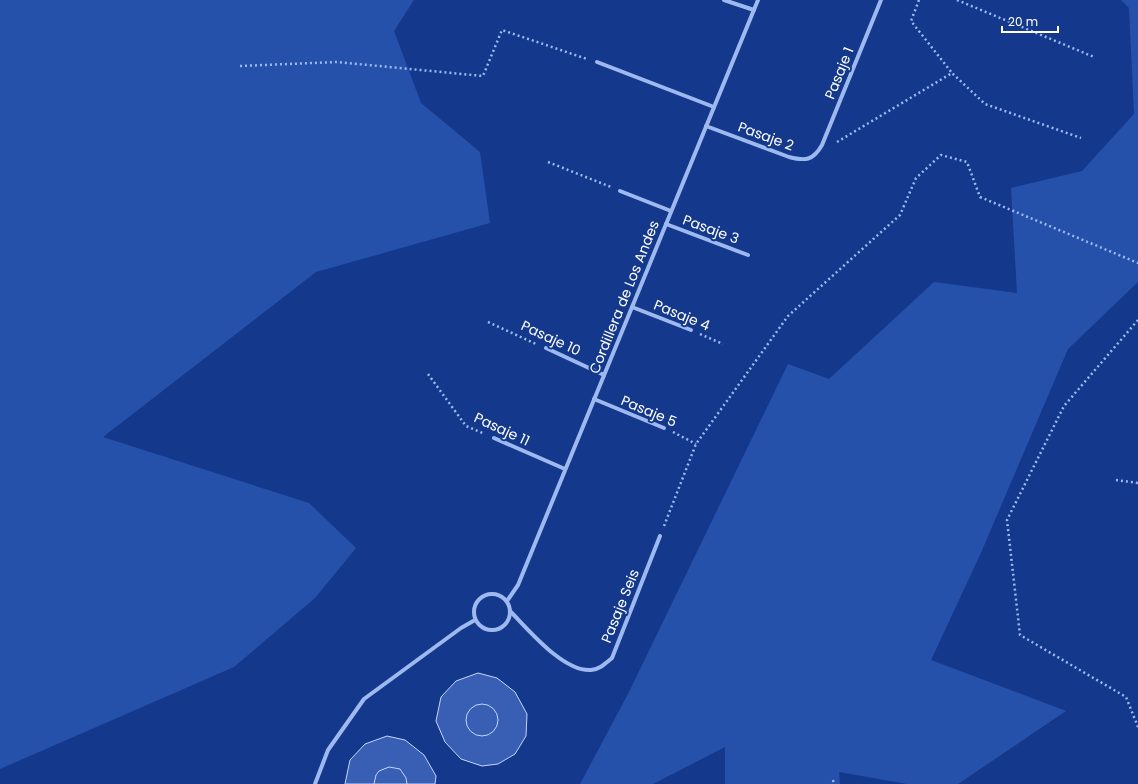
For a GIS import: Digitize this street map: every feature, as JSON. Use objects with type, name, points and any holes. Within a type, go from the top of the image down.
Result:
[{"type":"street","points":[[724,0],[754,10]]},
{"type":"street","name":"Cordillera de Los Andes","points":[[507,601],[518,585],[758,0]]},
{"type":"street","name":"Pasaje 1","points":[[817,153],[881,0]]},
{"type":"street","points":[[597,62],[714,107]]},
{"type":"street","name":"Pasaje 2","points":[[706,126],[802,160],[811,159],[817,153]]},
{"type":"street","points":[[620,191],[671,211]]},
{"type":"street","name":"Pasaje 3","points":[[666,224],[748,255]]},
{"type":"street","name":"Pasaje 4","points":[[632,307],[691,330]]},
{"type":"street","name":"Pasaje 10","points":[[546,348],[604,375]]},
{"type":"street","name":"Pasaje 5","points":[[594,399],[664,428]]},
{"type":"street","name":"Pasaje 11","points":[[494,438],[565,469]]},
{"type":"street","name":"Pasaje Seis","points":[[510,611],[557,656],[574,667],[590,670],[602,667],[612,658],[660,536]]},
{"type":"street","points":[[487,594],[498,595],[507,601],[510,611],[508,621],[501,629],[491,631],[481,628],[475,620],[473,609],[478,600],[487,594]]},
{"type":"street","points":[[315,784],[328,750],[364,699],[460,628],[475,620]]},
{"type":"path","points":[[919,0],[911,22],[952,73],[985,104],[1081,138]]},
{"type":"path","points":[[957,0],[1094,57]]},
{"type":"path","points":[[240,66],[337,62],[483,76],[502,30],[597,62]]},
{"type":"path","points":[[817,153],[952,73]]},
{"type":"path","points":[[660,536],[696,444],[788,316],[900,215],[916,178],[941,155],[967,162],[980,197],[1138,263]]},
{"type":"path","points":[[548,162],[620,191]]},
{"type":"path","points":[[1138,320],[1064,406],[1007,520],[1020,634],[1126,697],[1138,727]]},
{"type":"path","name":"Pasaje 10","points":[[488,322],[546,348]]},
{"type":"path","name":"Pasaje 4","points":[[691,330],[723,344]]},
{"type":"path","name":"Pasaje 11","points":[[428,374],[466,426],[494,438]]},
{"type":"path","name":"Pasaje 5","points":[[664,428],[696,444]]},
{"type":"path","points":[[1116,480],[1138,483]]},
{"type":"shaded area","points":[[0,0],[414,0],[394,31],[421,103],[480,152],[490,223],[316,272],[103,437],[309,503],[356,548],[315,598],[234,667],[0,769]]},
{"type":"shaded area","points":[[1121,0],[1138,0],[1138,282],[1068,349],[980,555],[931,660],[1066,711],[958,784],[907,784],[839,772],[840,784],[725,784],[725,747],[653,784],[580,784],[629,692],[788,364],[829,379],[934,282],[1017,293],[1011,188],[1082,171],[1134,114],[1129,8]]},
{"type":"building","points":[[478,673],[497,678],[515,692],[527,714],[526,736],[515,754],[498,764],[482,766],[461,759],[445,742],[436,721],[441,697],[456,681]]},
{"type":"building","points":[[479,704],[485,704],[495,711],[498,720],[497,726],[491,733],[485,736],[479,736],[469,729],[466,723],[466,717],[473,707]]},
{"type":"building","points":[[387,736],[405,740],[424,755],[436,776],[435,784],[345,784],[350,760],[365,744]]},
{"type":"building","points":[[389,767],[400,769],[406,778],[407,784],[374,784],[376,775],[379,771]]}]
